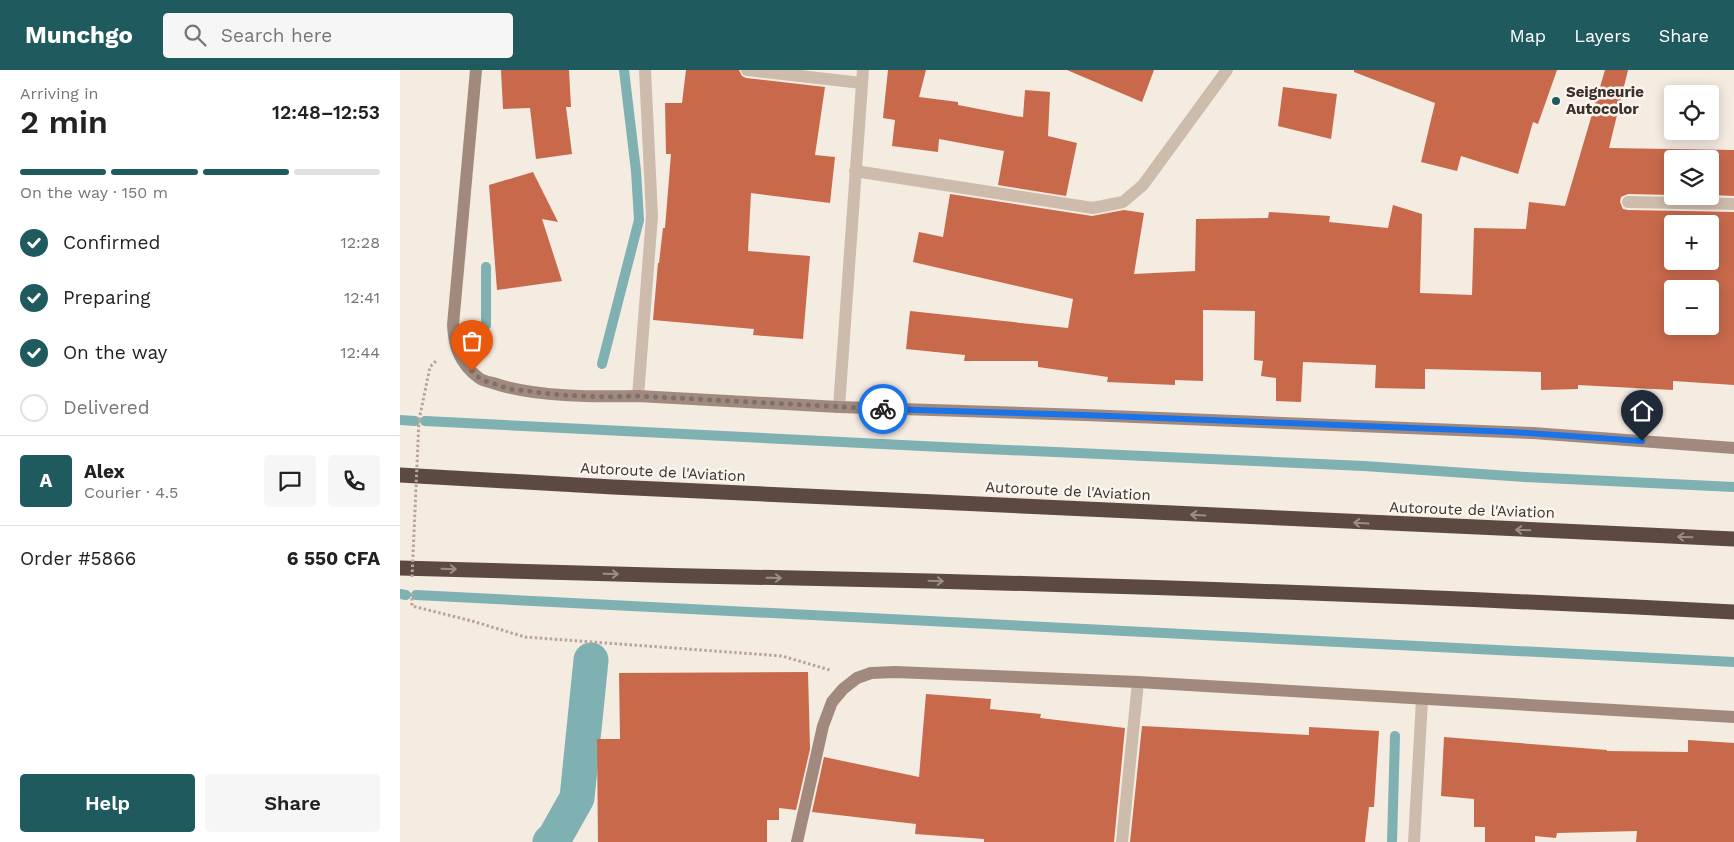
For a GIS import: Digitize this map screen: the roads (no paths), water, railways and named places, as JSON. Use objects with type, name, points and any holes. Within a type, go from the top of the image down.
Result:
[{"type":"highway","name":"Autoroute de l'Aviation","points":[[400,474],[633,488],[1734,539]]},
{"type":"highway","points":[[406,572],[563,573],[1342,594],[1734,612]]},
{"type":"street","points":[[476,70],[453,325],[454,343],[464,364],[480,379],[509,389],[562,395],[638,396],[838,408],[1084,415],[1523,432],[1734,448]]},
{"type":"street","points":[[638,396],[652,216],[645,70]]},
{"type":"street","points":[[747,70],[862,83]]},
{"type":"street","points":[[838,408],[863,70]]},
{"type":"street","points":[[855,171],[1093,208],[1122,202],[1144,185],[1227,70]]},
{"type":"street","points":[[1628,202],[1734,204]]},
{"type":"street","points":[[797,842],[823,726],[832,702],[843,689],[857,678],[871,673],[895,672],[1138,682],[1734,717]]},
{"type":"street","points":[[1122,842],[1138,682]]},
{"type":"street","points":[[1414,842],[1422,700]]},
{"type":"waterway","points":[[602,364],[639,220],[636,171],[624,70]]},
{"type":"waterway","points":[[486,267],[486,325]]},
{"type":"waterway","points":[[400,420],[415,421]]},
{"type":"waterway","points":[[425,421],[1364,466],[1525,477],[1734,487]]},
{"type":"waterway","points":[[400,594],[406,595]]},
{"type":"waterway","points":[[416,595],[1734,662]]},
{"type":"waterway","points":[[550,842],[555,837],[577,798],[591,660]]},
{"type":"waterway","points":[[1392,842],[1395,736]]},
{"type":"place","name":"Seigneurie Autocolor","points":[[1556,101]]}]
